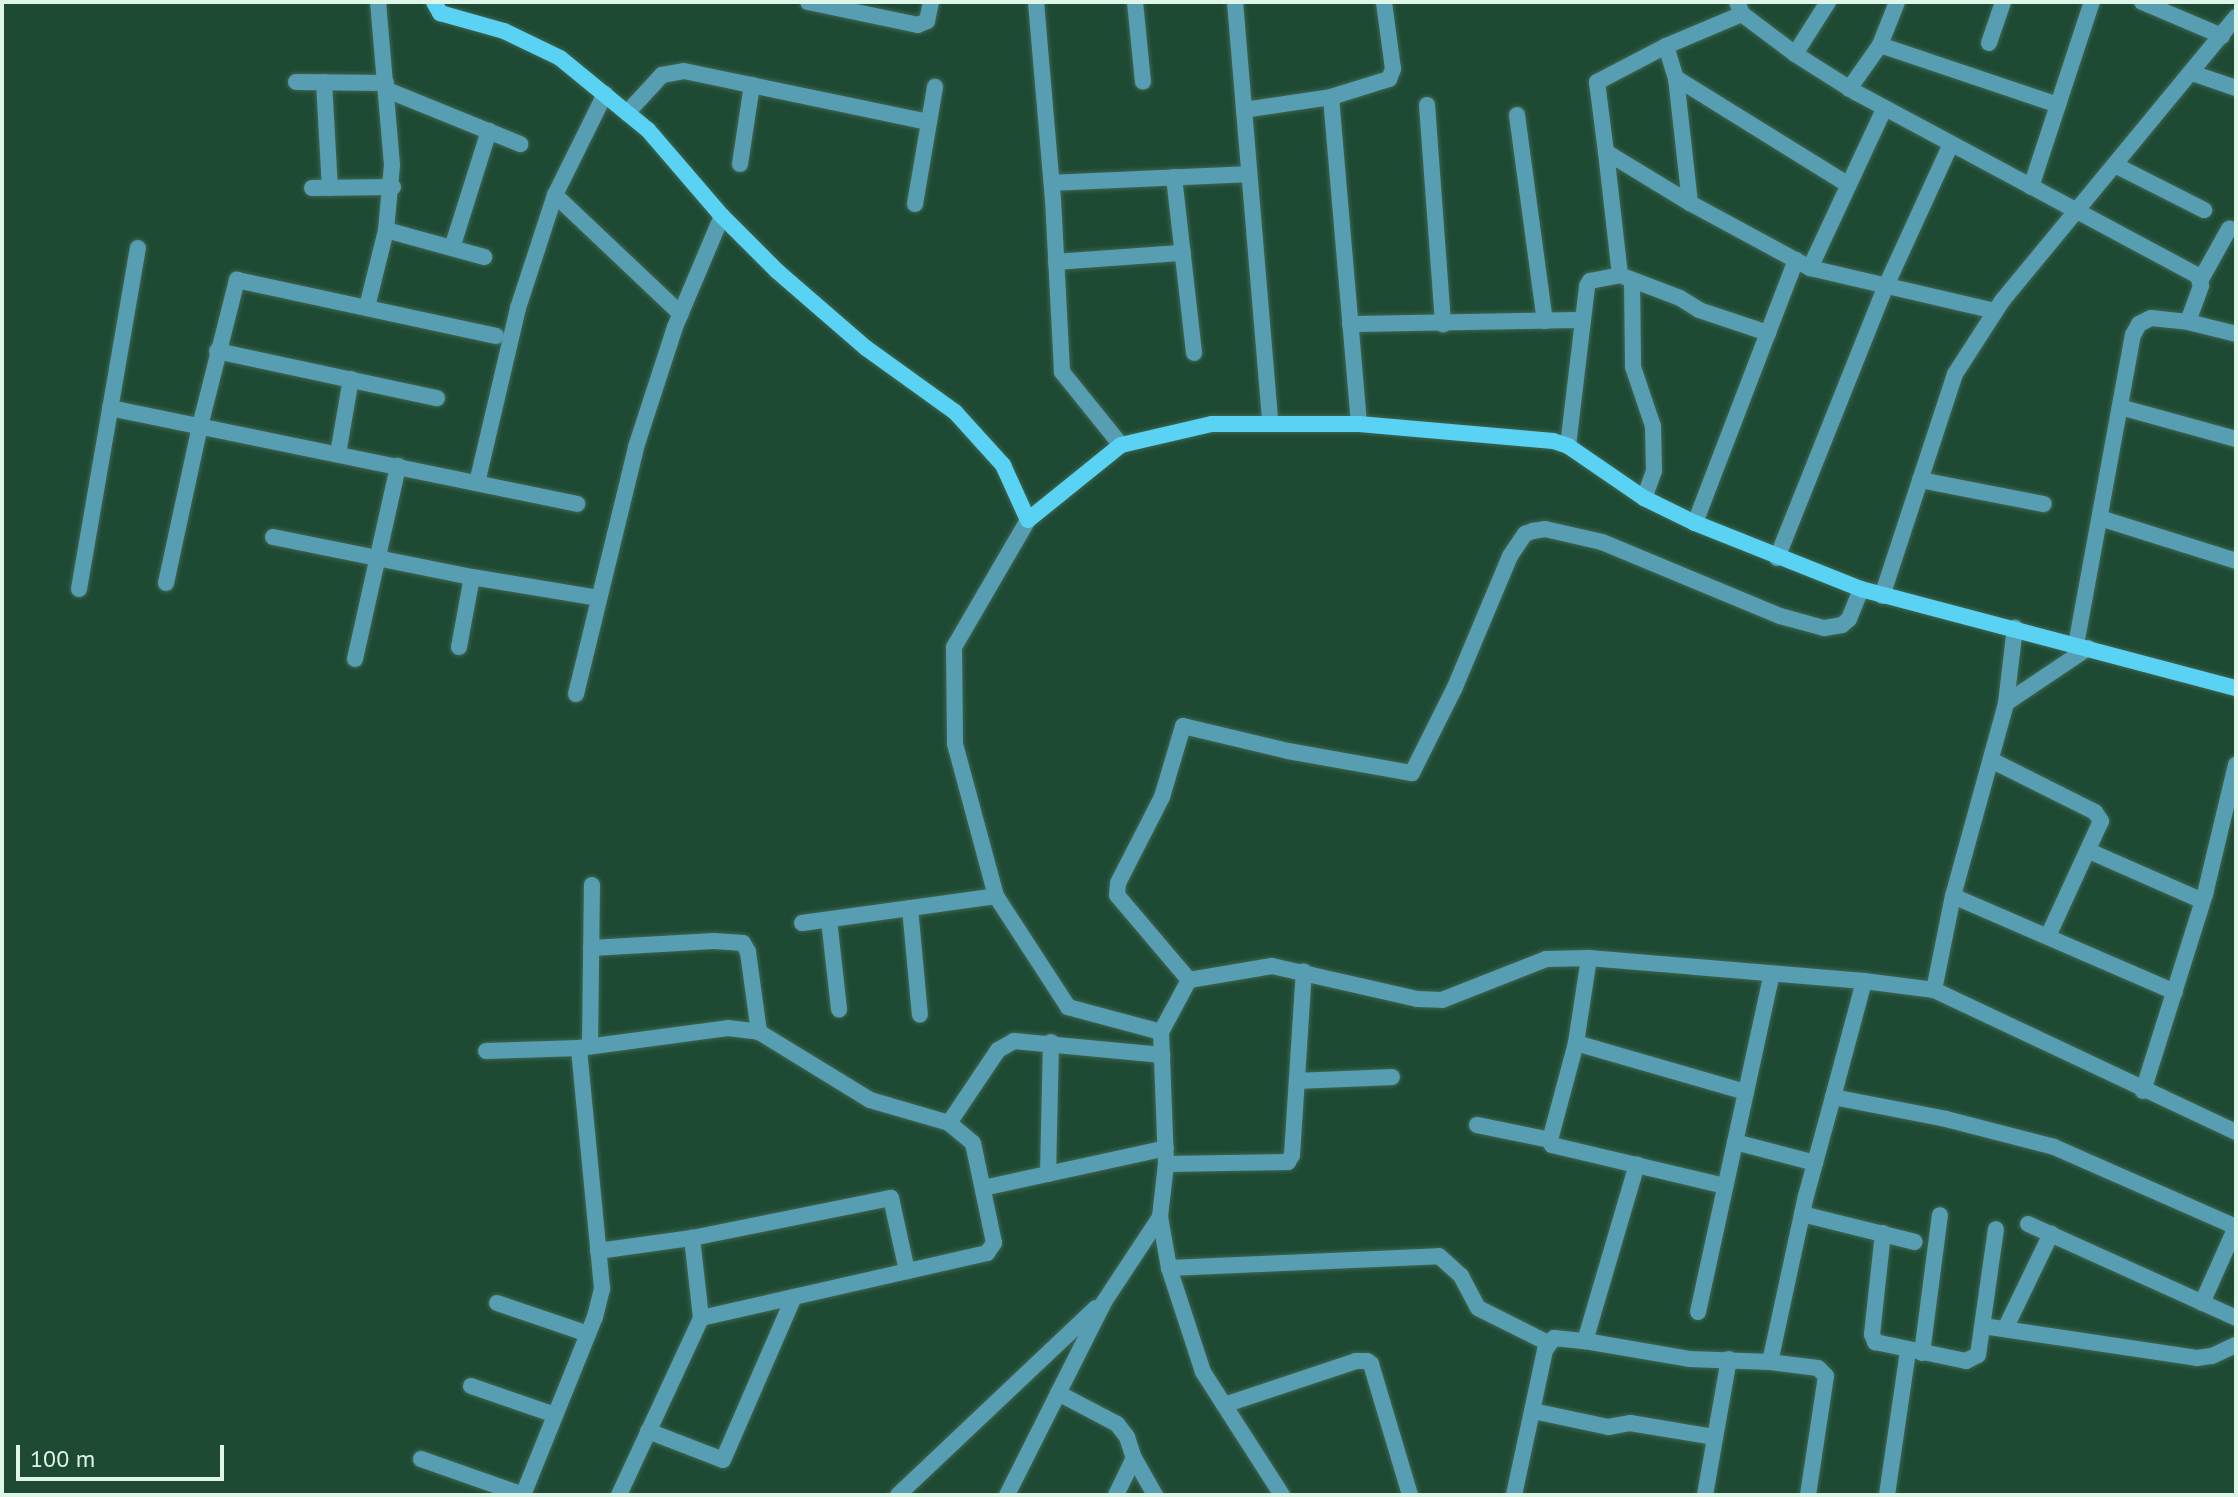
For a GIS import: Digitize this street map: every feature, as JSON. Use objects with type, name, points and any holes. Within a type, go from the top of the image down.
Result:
[{"type":"main road","points":[[434,2],[440,13],[504,31],[560,58],[648,130],[722,216],[777,271],[866,348],[955,412],[1003,465],[1028,520],[1121,445],[1212,424],[1359,424],[1553,441],[1568,446],[1644,498],[1695,523],[1861,589],[2236,688]]},
{"type":"street","points":[[367,307],[386,230],[392,187],[387,86],[378,2]]},
{"type":"street","points":[[808,2],[918,25],[927,21],[931,2]]},
{"type":"street","points":[[1036,2],[1052,183],[1062,372],[1121,445]]},
{"type":"street","points":[[1135,2],[1143,82]]},
{"type":"street","points":[[1235,2],[1270,422]]},
{"type":"street","points":[[1244,110],[1331,97],[1389,79],[1393,69],[1384,2]]},
{"type":"street","points":[[1795,54],[1828,2]]},
{"type":"street","points":[[1849,89],[1880,45],[1897,2]]},
{"type":"street","points":[[1989,43],[2003,2]]},
{"type":"street","points":[[2031,187],[2092,2]]},
{"type":"street","points":[[2142,2],[2222,36]]},
{"type":"street","points":[[1644,498],[1654,471],[1653,426],[1633,367],[1626,277],[1597,82],[1740,8],[1795,54],[1849,89],[2200,281]]},
{"type":"street","points":[[1882,596],[1955,374],[1995,311],[2236,17]]},
{"type":"street","points":[[1880,45],[2058,105]]},
{"type":"street","points":[[1666,46],[1676,78],[1690,203]]},
{"type":"street","points":[[627,113],[662,75],[684,71],[929,122]]},
{"type":"street","points":[[2192,73],[2236,88]]},
{"type":"street","points":[[1676,78],[1847,184]]},
{"type":"street","points":[[296,82],[387,86],[520,144]]},
{"type":"street","points":[[324,82],[330,188]]},
{"type":"street","points":[[740,164],[752,85]]},
{"type":"street","points":[[915,204],[935,87]]},
{"type":"street","points":[[477,483],[518,308],[555,195],[605,94]]},
{"type":"street","points":[[1331,97],[1359,424]]},
{"type":"street","points":[[1427,105],[1443,324]]},
{"type":"street","points":[[1695,523],[1768,333],[1884,109]]},
{"type":"street","points":[[1517,115],[1545,321]]},
{"type":"street","points":[[452,248],[489,131]]},
{"type":"street","points":[[1777,558],[1885,288],[1951,144]]},
{"type":"street","points":[[1606,152],[1690,203],[1803,264],[1885,288],[1995,311]]},
{"type":"street","points":[[2115,165],[2204,210]]},
{"type":"street","points":[[1052,183],[1249,174]]},
{"type":"street","points":[[1174,177],[1194,353]]},
{"type":"street","points":[[312,188],[392,187]]},
{"type":"street","points":[[555,195],[681,314]]},
{"type":"street","points":[[576,694],[636,447],[681,314],[722,216]]},
{"type":"street","points":[[2188,322],[2200,281],[2229,229]]},
{"type":"street","points":[[386,230],[484,257]]},
{"type":"street","points":[[79,589],[138,248]]},
{"type":"street","points":[[1056,262],[1183,253]]},
{"type":"street","points":[[1568,446],[1590,281],[1626,277],[1680,298],[1699,310],[1768,333]]},
{"type":"street","points":[[166,583],[217,351],[237,280],[496,336]]},
{"type":"street","points":[[2006,703],[2082,646],[2100,518],[2133,335],[2139,324],[2151,318],[2188,322],[2236,334]]},
{"type":"street","points":[[1350,324],[1583,320]]},
{"type":"street","points":[[217,351],[437,398]]},
{"type":"street","points":[[338,454],[351,379]]},
{"type":"street","points":[[2120,407],[2236,439]]},
{"type":"street","points":[[110,408],[577,504]]},
{"type":"street","points":[[355,659],[398,466]]},
{"type":"street","points":[[1920,480],[2044,504]]},
{"type":"street","points":[[2100,518],[2236,561]]},
{"type":"street","points":[[1028,520],[954,647],[955,744],[996,896],[1068,1007],[1161,1032]]},
{"type":"street","points":[[1189,980],[1117,895],[1118,883],[1162,797],[1183,726],[1288,751],[1412,773],[1455,687],[1510,556],[1525,534],[1533,531],[1545,529],[1602,542],[1780,616],[1824,628],[1842,625],[1849,619],[1861,589]]},
{"type":"street","points":[[273,537],[472,577],[599,598]]},
{"type":"street","points":[[459,647],[472,577]]},
{"type":"street","points":[[1934,990],[1953,896],[2006,703],[2015,628]]},
{"type":"street","points":[[1991,760],[2095,812],[2101,821],[2048,936]]},
{"type":"street","points":[[2143,1091],[2203,901],[2236,765]]},
{"type":"street","points":[[2089,851],[2203,901]]},
{"type":"street","points":[[421,1459],[523,1495],[588,1334],[602,1288],[585,1047],[592,885]]},
{"type":"street","points":[[802,923],[996,896]]},
{"type":"street","points":[[1953,896],[2175,992]]},
{"type":"street","points":[[910,908],[920,1015]]},
{"type":"street","points":[[829,920],[839,1009]]},
{"type":"street","points":[[591,948],[714,941],[743,943],[748,952],[759,1032]]},
{"type":"street","points":[[1189,980],[1272,966],[1417,999],[1442,1000],[1546,959],[1589,958],[1864,981],[1934,990],[2143,1091],[2236,1132]]},
{"type":"street","points":[[1589,958],[1576,1043],[1550,1140],[1552,1145],[1725,1186]]},
{"type":"street","points":[[983,1188],[1048,1174],[1166,1156],[1288,1162],[1292,1155],[1304,971]]},
{"type":"street","points":[[1698,1312],[1772,974]]},
{"type":"street","points":[[1189,980],[1161,1032],[1166,1156],[1160,1217],[1169,1268],[1203,1372],[1282,1495]]},
{"type":"street","points":[[1770,1362],[1802,1214],[1864,981]]},
{"type":"street","points":[[486,1051],[585,1047],[728,1028],[759,1032],[870,1100],[949,1123],[973,1143],[994,1243],[987,1253],[701,1318]]},
{"type":"street","points":[[949,1123],[998,1050],[1014,1041],[1051,1042],[1162,1055]]},
{"type":"street","points":[[1048,1174],[1051,1042]]},
{"type":"street","points":[[1576,1043],[1746,1092]]},
{"type":"street","points":[[1297,1081],[1392,1077]]},
{"type":"street","points":[[1833,1097],[1946,1119],[2054,1147],[2236,1227],[2202,1303]]},
{"type":"street","points":[[1477,1125],[1550,1140]]},
{"type":"street","points":[[1735,1142],[1815,1163]]},
{"type":"street","points":[[1585,1341],[1637,1164]]},
{"type":"street","points":[[598,1251],[692,1238],[891,1198],[907,1271]]},
{"type":"street","points":[[1802,1214],[1915,1242]]},
{"type":"street","points":[[1887,1495],[1940,1215]]},
{"type":"street","points":[[1007,1495],[1104,1302],[1160,1217]]},
{"type":"street","points":[[2028,1224],[2236,1318]]},
{"type":"street","points":[[1883,1233],[1872,1334],[1875,1342],[1882,1346],[1973,1360],[1978,1355],[1996,1229]]},
{"type":"street","points":[[2005,1329],[2051,1234]]},
{"type":"street","points":[[619,1495],[701,1318],[692,1238]]},
{"type":"street","points":[[1169,1268],[1439,1256],[1461,1276],[1478,1308],[1548,1343]]},
{"type":"street","points":[[648,1431],[723,1460],[794,1297]]},
{"type":"street","points":[[898,1495],[1104,1302]]},
{"type":"street","points":[[497,1303],[588,1334]]},
{"type":"street","points":[[1983,1326],[2197,1358],[2212,1356],[2236,1345]]},
{"type":"street","points":[[1514,1495],[1548,1343],[1554,1338],[1677,1358],[1729,1359],[1818,1368],[1826,1376],[1808,1495]]},
{"type":"street","points":[[1705,1495],[1729,1359]]},
{"type":"street","points":[[1224,1405],[1356,1361],[1367,1361],[1371,1364],[1410,1495]]},
{"type":"street","points":[[471,1386],[555,1415]]},
{"type":"street","points":[[1058,1393],[1117,1424],[1127,1437],[1134,1458],[1155,1495]]},
{"type":"street","points":[[1533,1411],[1608,1427],[1630,1423],[1715,1437]]},
{"type":"street","points":[[1116,1495],[1134,1458]]}]
